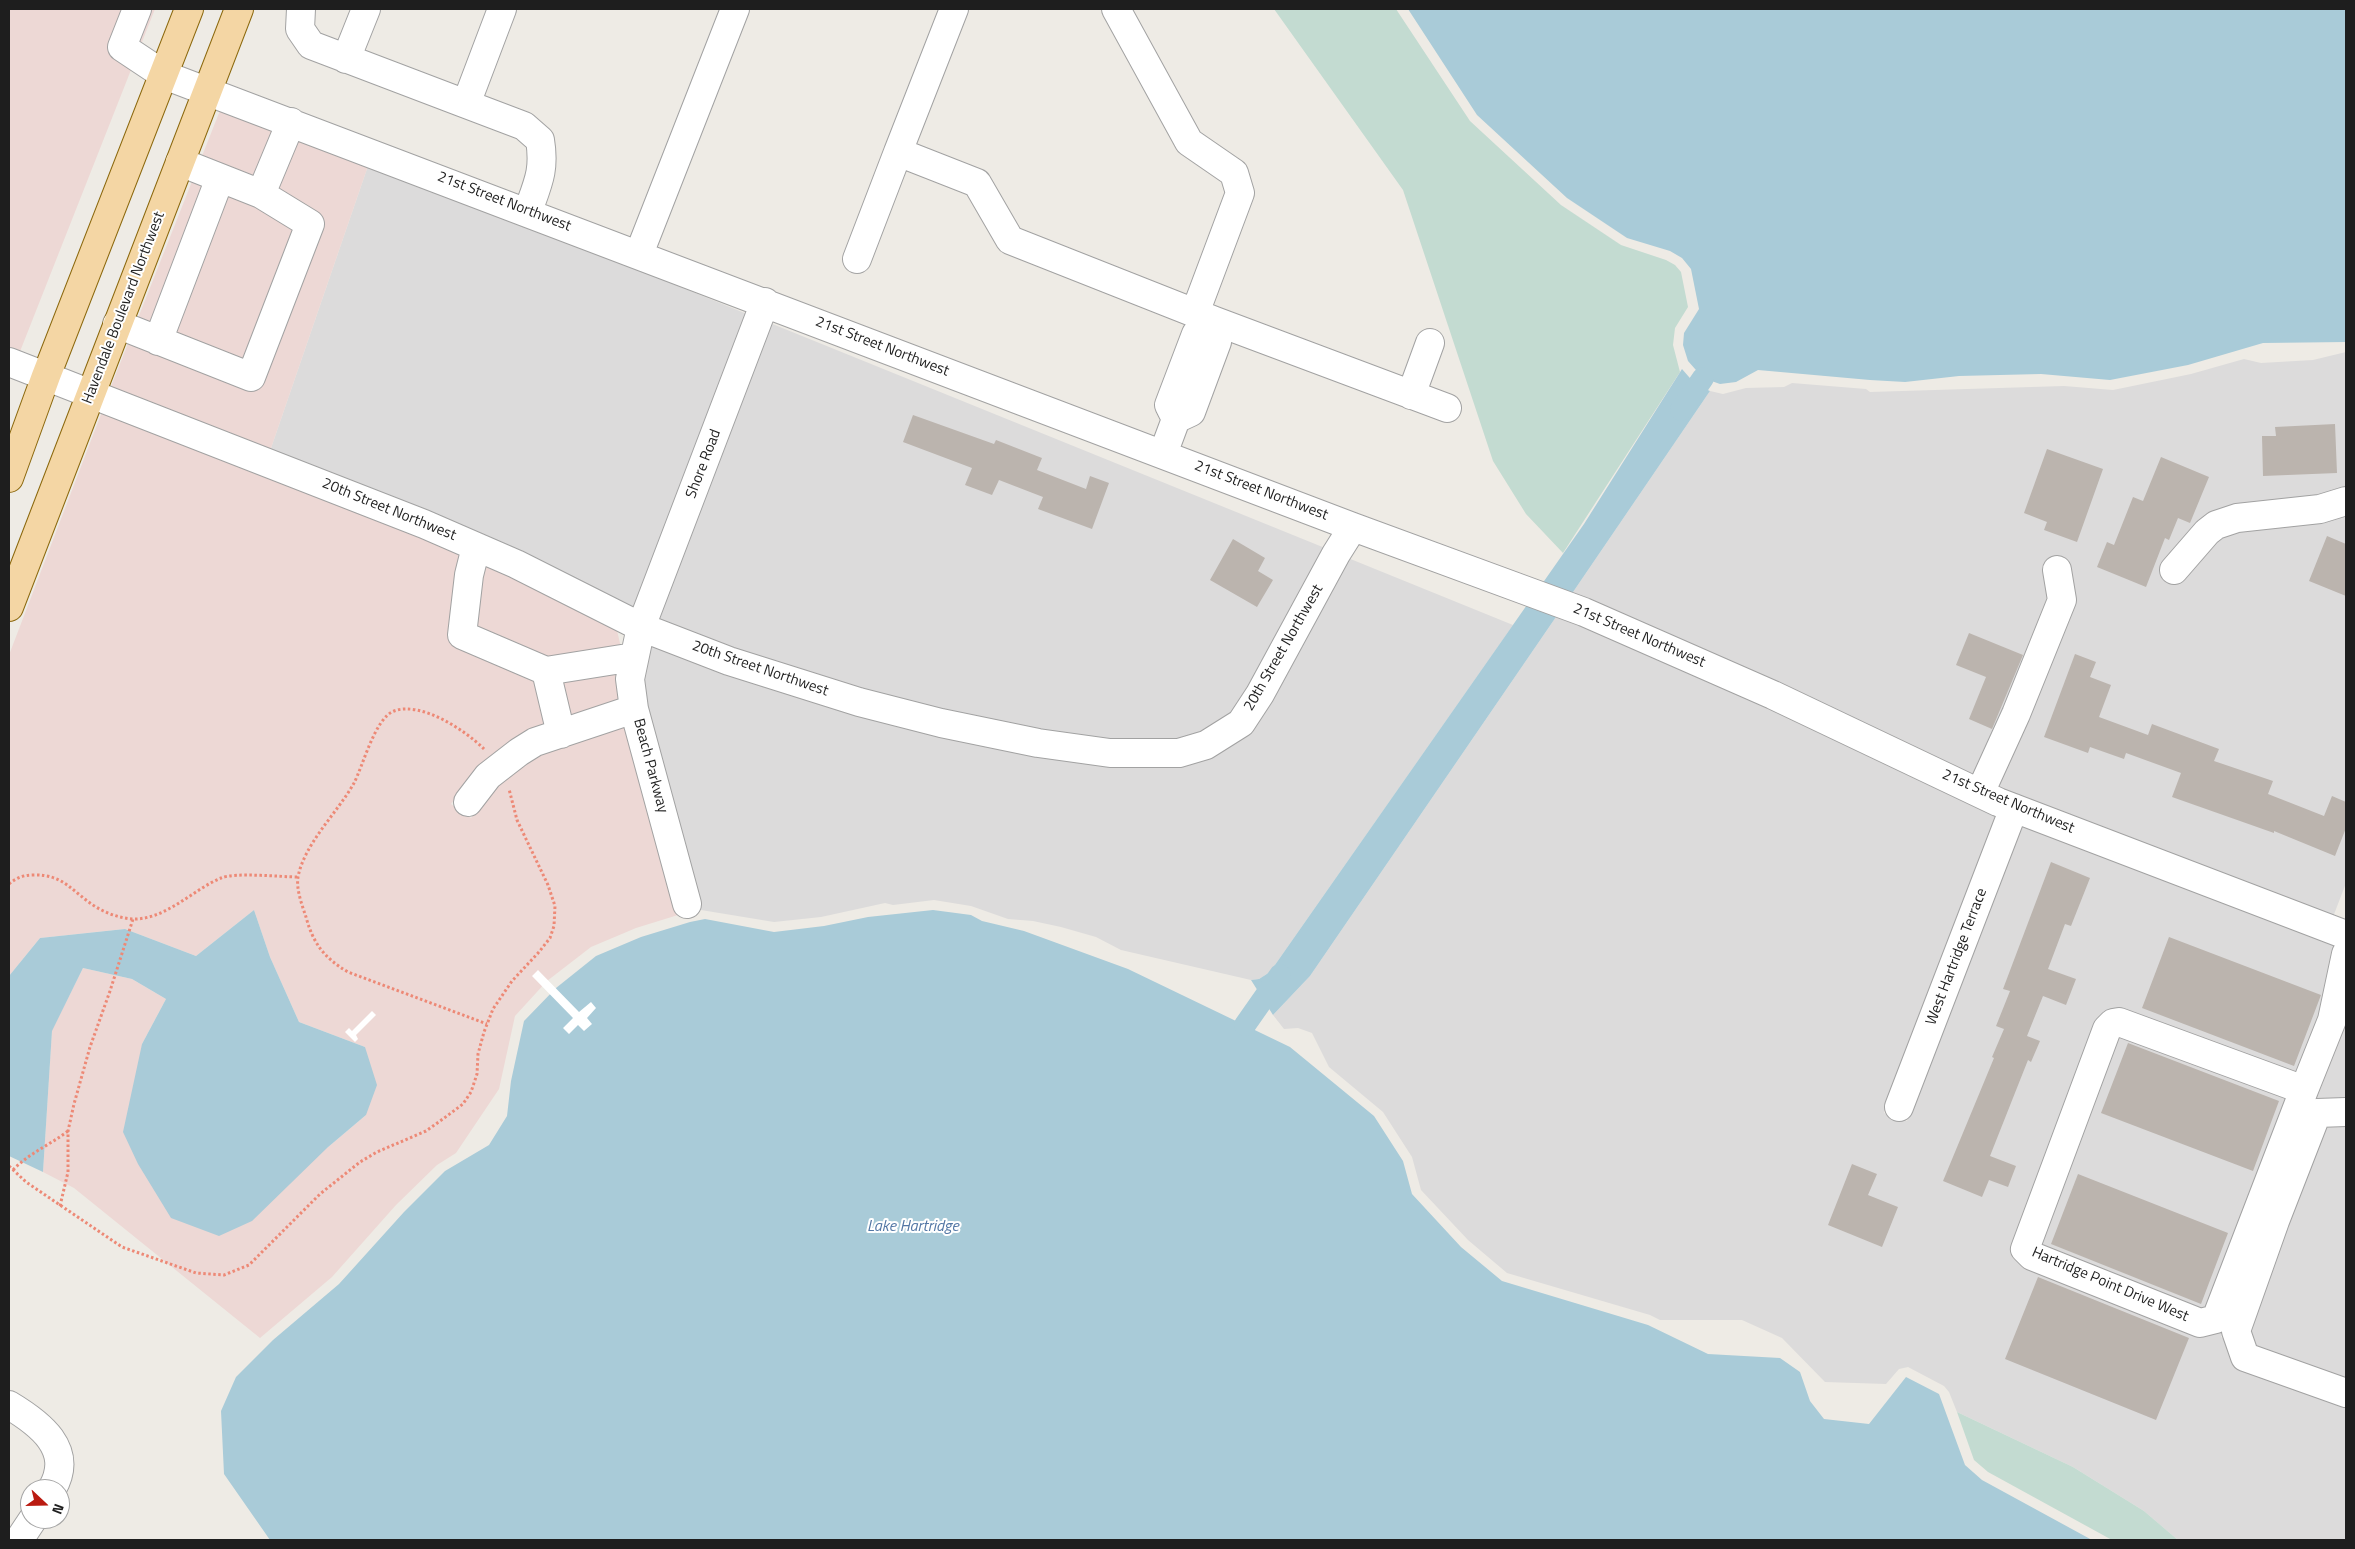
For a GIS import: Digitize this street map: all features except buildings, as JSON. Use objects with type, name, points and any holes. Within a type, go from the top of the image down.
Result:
[{"type":"main road","points":[[9,478],[46,376],[188,9]]},
{"type":"main road","name":"Havendale Boulevard Northwest","points":[[9,607],[239,9]]},
{"type":"street","name":"21st Street Northwest","points":[[136,9],[122,47],[164,75],[528,211],[1353,527],[1515,585],[1584,612],[1773,695],[2014,808],[2345,935]]},
{"type":"street","points":[[302,9],[300,29],[311,45],[524,126],[540,140],[544,160],[528,211]]},
{"type":"street","points":[[346,59],[366,9]]},
{"type":"street","points":[[466,104],[502,9]]},
{"type":"street","points":[[640,254],[736,9]]},
{"type":"street","points":[[858,259],[954,9]]},
{"type":"street","points":[[1116,9],[1189,142],[1234,173],[1239,183],[1240,193],[1207,321],[1217,342],[1185,395],[1191,412],[1176,419],[1163,454]]},
{"type":"street","points":[[261,194],[291,122]]},
{"type":"street","points":[[898,152],[977,183],[1010,240],[1207,321],[1447,408]]},
{"type":"street","points":[[117,324],[251,377],[310,224],[261,194],[180,162]]},
{"type":"street","points":[[158,340],[220,178]]},
{"type":"street","name":"Shore Road","points":[[641,627],[765,302]]},
{"type":"street","points":[[1411,394],[1430,343]]},
{"type":"street","name":"20th Street Northwest","points":[[9,362],[424,524],[476,547],[641,627],[776,678],[941,723],[1076,749],[1141,755],[1179,753],[1206,745],[1240,723],[1260,694],[1336,554],[1353,527]]},
{"type":"street","points":[[2174,570],[2207,532],[2216,526],[2237,518],[2320,509],[2346,501]]},
{"type":"street","points":[[476,547],[469,575],[462,635],[546,671],[634,657]]},
{"type":"street","points":[[1980,793],[2016,714],[2062,600],[2057,570]]},
{"type":"street","name":"Beach Parkway","points":[[641,627],[630,678],[634,709],[687,904]]},
{"type":"street","points":[[546,671],[561,734]]},
{"type":"street","points":[[468,802],[488,776],[535,742],[634,709]]},
{"type":"street","name":"West Hartridge Terrace","points":[[1899,1106],[2014,808]]},
{"type":"street","name":"Hartridge Point Drive West","points":[[2304,1090],[2119,1022],[2113,1023],[2106,1029],[2025,1249],[2032,1256],[2200,1323],[2216,1319],[2332,1020],[2345,935]]},
{"type":"street","points":[[2346,1112],[2317,1113],[2275,1221],[2236,1331],[2245,1357],[2346,1393]]},
{"type":"street","points":[[9,1405],[35,1421],[55,1446],[59,1460],[59,1472],[56,1479]]},
{"type":"street","points":[[20,1540],[27,1529]]},
{"type":"path","points":[[487,1024],[348,972],[332,963],[319,950],[311,934],[300,899],[298,877],[307,853],[355,782],[381,722],[392,712],[407,708],[423,710],[470,738],[488,753]]},
{"type":"path","points":[[9,1166],[60,1206],[122,1247],[196,1273],[224,1275],[249,1265],[320,1194],[360,1162],[377,1152],[426,1131],[463,1104],[471,1092],[477,1074],[478,1054],[493,1009],[512,981],[540,952],[550,938],[554,926],[555,906],[548,885],[518,820],[507,784]]},
{"type":"path","points":[[9,884],[15,879],[27,875],[45,875],[58,878],[94,906],[108,913],[133,919],[151,916],[163,911],[223,877],[298,877]]},
{"type":"path","points":[[60,1206],[68,1172],[68,1131],[90,1047],[120,963],[133,919]]},
{"type":"path","points":[[13,1170],[28,1156],[54,1142],[68,1131]]},
{"type":"shaded area","points":[[9,9],[155,9],[19,354],[9,350]]},
{"type":"shaded area","points":[[221,108],[369,163],[270,451],[110,389]]},
{"type":"shaded area","points":[[369,163],[479,205],[747,314],[634,611],[270,451]]},
{"type":"shaded area","points":[[770,323],[1325,548],[1249,688],[1231,715],[1200,735],[1176,741],[1110,742],[943,712],[780,667],[657,621]]},
{"type":"shaded area","points":[[2346,352],[2346,489],[2334,490],[2338,512],[2346,511],[2346,883],[2333,917],[2003,792],[1571,595],[1710,391],[1723,394],[1746,388],[1784,387],[1792,383],[1866,389],[1870,392],[2064,386],[2113,390],[2191,374],[2244,359],[2261,363],[2313,360]]},
{"type":"shaded area","points":[[103,409],[442,544],[616,626],[622,652],[621,701],[478,769],[451,804],[471,818],[497,784],[541,752],[626,724],[678,915],[636,928],[591,947],[547,981],[515,1016],[499,1089],[456,1153],[437,1165],[396,1205],[332,1277],[260,1338],[74,1188],[43,1172],[52,1030],[83,968],[132,979],[166,999],[142,1044],[327,1148],[366,1115],[365,1047],[299,1022],[270,957],[254,910],[196,956],[125,929],[40,938],[9,976],[9,655]]},
{"type":"shaded area","points":[[1348,558],[1513,625],[1270,972],[1259,979],[1251,980],[1121,950],[1096,937],[1061,927],[1033,921],[1008,919],[971,906],[934,900],[893,905],[885,903],[821,917],[774,922],[701,910],[649,716],[651,715],[646,706],[642,680],[650,642],[1143,766],[1271,700]]},
{"type":"shaded area","points":[[1558,614],[1671,662],[1998,814],[1884,1113],[1907,1121],[2022,823],[2336,942],[2320,1016],[2296,1075],[2123,1012],[2045,1159],[2013,1246],[2223,1330],[2221,1337],[2346,1405],[2346,1540],[2178,1540],[2144,1511],[2073,1467],[1957,1412],[1949,1392],[1944,1386],[1908,1367],[1899,1369],[1886,1384],[1825,1382],[1782,1338],[1742,1320],[1660,1320],[1650,1315],[1507,1273],[1468,1240],[1421,1190],[1412,1157],[1383,1112],[1329,1067],[1312,1033],[1298,1028],[1284,1029],[1273,1015],[1310,976]]},
{"type":"shaded area","points":[[2346,1012],[2346,1100],[2313,1100]]},
{"type":"shaded area","points":[[2117,1036],[2288,1096],[2205,1311],[2039,1246]]},
{"type":"shaded area","points":[[2326,1124],[2346,1124],[2346,1381],[2255,1349],[2249,1332]]},
{"type":"green space","points":[[1274,9],[1396,9],[1470,121],[1561,205],[1621,245],[1666,260],[1675,265],[1681,272],[1688,307],[1675,328],[1673,345],[1680,372],[1563,553],[1526,514],[1493,461],[1403,190]]},
{"type":"green space","points":[[1957,1412],[2073,1467],[2144,1511],[2178,1540],[2112,1540],[1988,1472],[1974,1460]]},
{"type":"water","points":[[1408,9],[2346,9],[2346,342],[2263,343],[2188,365],[2110,380],[2041,374],[1959,376],[1905,382],[1758,370],[1736,382],[1720,384],[1703,378],[1688,361],[1683,345],[1684,333],[1699,309],[1691,269],[1682,258],[1670,251],[1627,238],[1567,198],[1477,115]]},
{"type":"water","points":[[1682,369],[1696,385],[1710,391],[1571,595],[1542,584],[1584,524]]},
{"type":"water","points":[[1529,602],[1558,614],[1310,976],[1273,1015],[1251,980],[1259,979],[1270,972]]},
{"type":"water","points":[[254,910],[270,957],[299,1022],[365,1047],[377,1085],[366,1115],[327,1148],[252,1221],[219,1236],[171,1218],[138,1164],[123,1132],[142,1044],[166,999],[132,979],[83,968],[52,1031],[43,1172],[9,1156],[9,976],[40,938],[125,929],[196,956]]},
{"type":"water","name":"Lake Hartridge","points":[[933,910],[971,915],[982,921],[1024,931],[1128,969],[1290,1047],[1374,1116],[1403,1161],[1412,1194],[1461,1247],[1502,1281],[1648,1325],[1708,1354],[1780,1358],[1800,1372],[1810,1401],[1824,1419],[1869,1424],[1906,1377],[1939,1394],[1965,1465],[1982,1480],[2092,1540],[270,1540],[224,1474],[221,1411],[236,1377],[273,1340],[339,1284],[404,1212],[445,1171],[489,1145],[507,1116],[511,1081],[524,1021],[556,988],[596,956],[641,937],[690,922],[705,919],[774,932],[824,926],[868,917]]},
{"type":"pier","points":[[538,970],[579,1012],[591,1002],[596,1008],[587,1018],[592,1024],[584,1031],[578,1025],[569,1034],[563,1028],[573,1018],[532,976]]},
{"type":"pier","points":[[372,1011],[376,1015],[356,1035],[358,1039],[355,1042],[345,1032],[349,1028],[352,1031]]},
{"type":"waterway","points":[[1681,410],[1703,378]]},
{"type":"waterway","points":[[1245,1025],[1280,975]]}]
